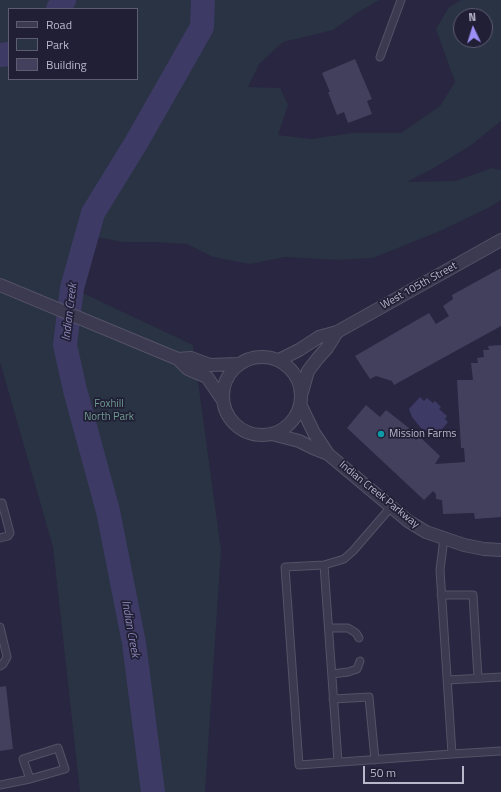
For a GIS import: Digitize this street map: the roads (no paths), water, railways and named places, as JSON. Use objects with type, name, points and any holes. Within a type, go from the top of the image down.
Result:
[{"type":"street","name":"West 105th Street","points":[[279,360],[299,350],[319,337],[336,332],[501,240]]},
{"type":"street","points":[[0,285],[178,359],[188,369],[207,377],[222,399],[226,412],[234,424],[245,432],[259,436],[272,434],[285,428],[295,418],[301,406],[302,392],[308,372],[327,348],[336,332]]},
{"type":"street","points":[[222,399],[224,386],[229,373],[238,364],[252,357],[266,356],[279,360],[290,368],[298,379],[302,392]]},
{"type":"street","points":[[178,359],[191,358],[210,364],[221,365],[238,364]]},
{"type":"street","name":"Indian Creek Parkway","points":[[301,406],[314,433],[328,454],[408,521],[426,532],[444,538],[484,549],[501,550]]},
{"type":"street","name":"Indian Creek Parkway","points":[[272,434],[299,441],[328,454]]},
{"type":"lane","points":[[380,57],[401,0]]},
{"type":"lane","points":[[0,503],[2,503],[10,533],[8,536],[0,538]]},
{"type":"lane","points":[[392,507],[344,559],[324,565],[286,567],[300,765],[501,751]]},
{"type":"lane","points":[[444,538],[440,570],[452,754]]},
{"type":"lane","points":[[324,565],[338,762]]},
{"type":"lane","points":[[441,595],[473,595],[478,678]]},
{"type":"lane","points":[[0,627],[7,657],[0,666]]},
{"type":"lane","points":[[328,628],[348,628],[356,633],[359,638]]},
{"type":"lane","points":[[332,674],[357,669],[360,661]]},
{"type":"lane","points":[[447,680],[501,676]]},
{"type":"lane","points":[[333,699],[370,697],[375,760]]},
{"type":"lane","points":[[0,785],[30,779],[65,769],[58,748],[23,759],[30,779]]},
{"type":"waterway","name":"Indian Creek","points":[[59,8],[64,0]]},
{"type":"waterway","name":"Indian Creek","points":[[153,792],[134,643],[108,511],[75,390],[65,345],[72,288],[93,213],[136,143],[202,27],[203,0]]},
{"type":"waterway","name":"Indian Creek","points":[[0,55],[8,54]]},
{"type":"place","name":"Mission Farms","points":[[381,434]]},
{"type":"park label","name":"Foxhill North Park","points":[[109,410]]}]
